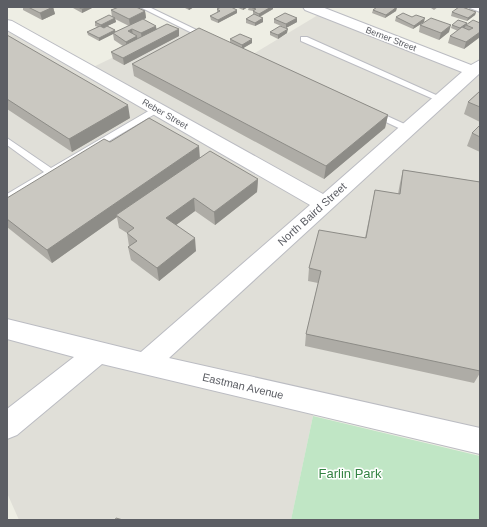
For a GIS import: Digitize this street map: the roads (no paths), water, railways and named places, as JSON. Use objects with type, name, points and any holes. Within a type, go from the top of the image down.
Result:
[{"type":"street","name":"Berner Street","points":[[310,7],[476,68]]},
{"type":"street","name":"Reber Street","points":[[7,24],[323,204]]},
{"type":"street","name":"North Baird Street","points":[[145,364],[476,68]]},
{"type":"street","name":"Eastman Avenue","points":[[7,329],[145,364],[480,441]]},
{"type":"street","points":[[7,426],[97,352]]},
{"type":"lane","points":[[143,7],[215,40]]},
{"type":"lane","points":[[472,7],[480,10]]},
{"type":"lane","points":[[304,38],[441,99]]},
{"type":"lane","points":[[7,198],[157,109]]},
{"type":"lane","points":[[364,109],[408,128]]},
{"type":"lane","points":[[7,141],[52,172]]},
{"type":"park label","name":"Farlin Park","points":[[350,473]]}]
